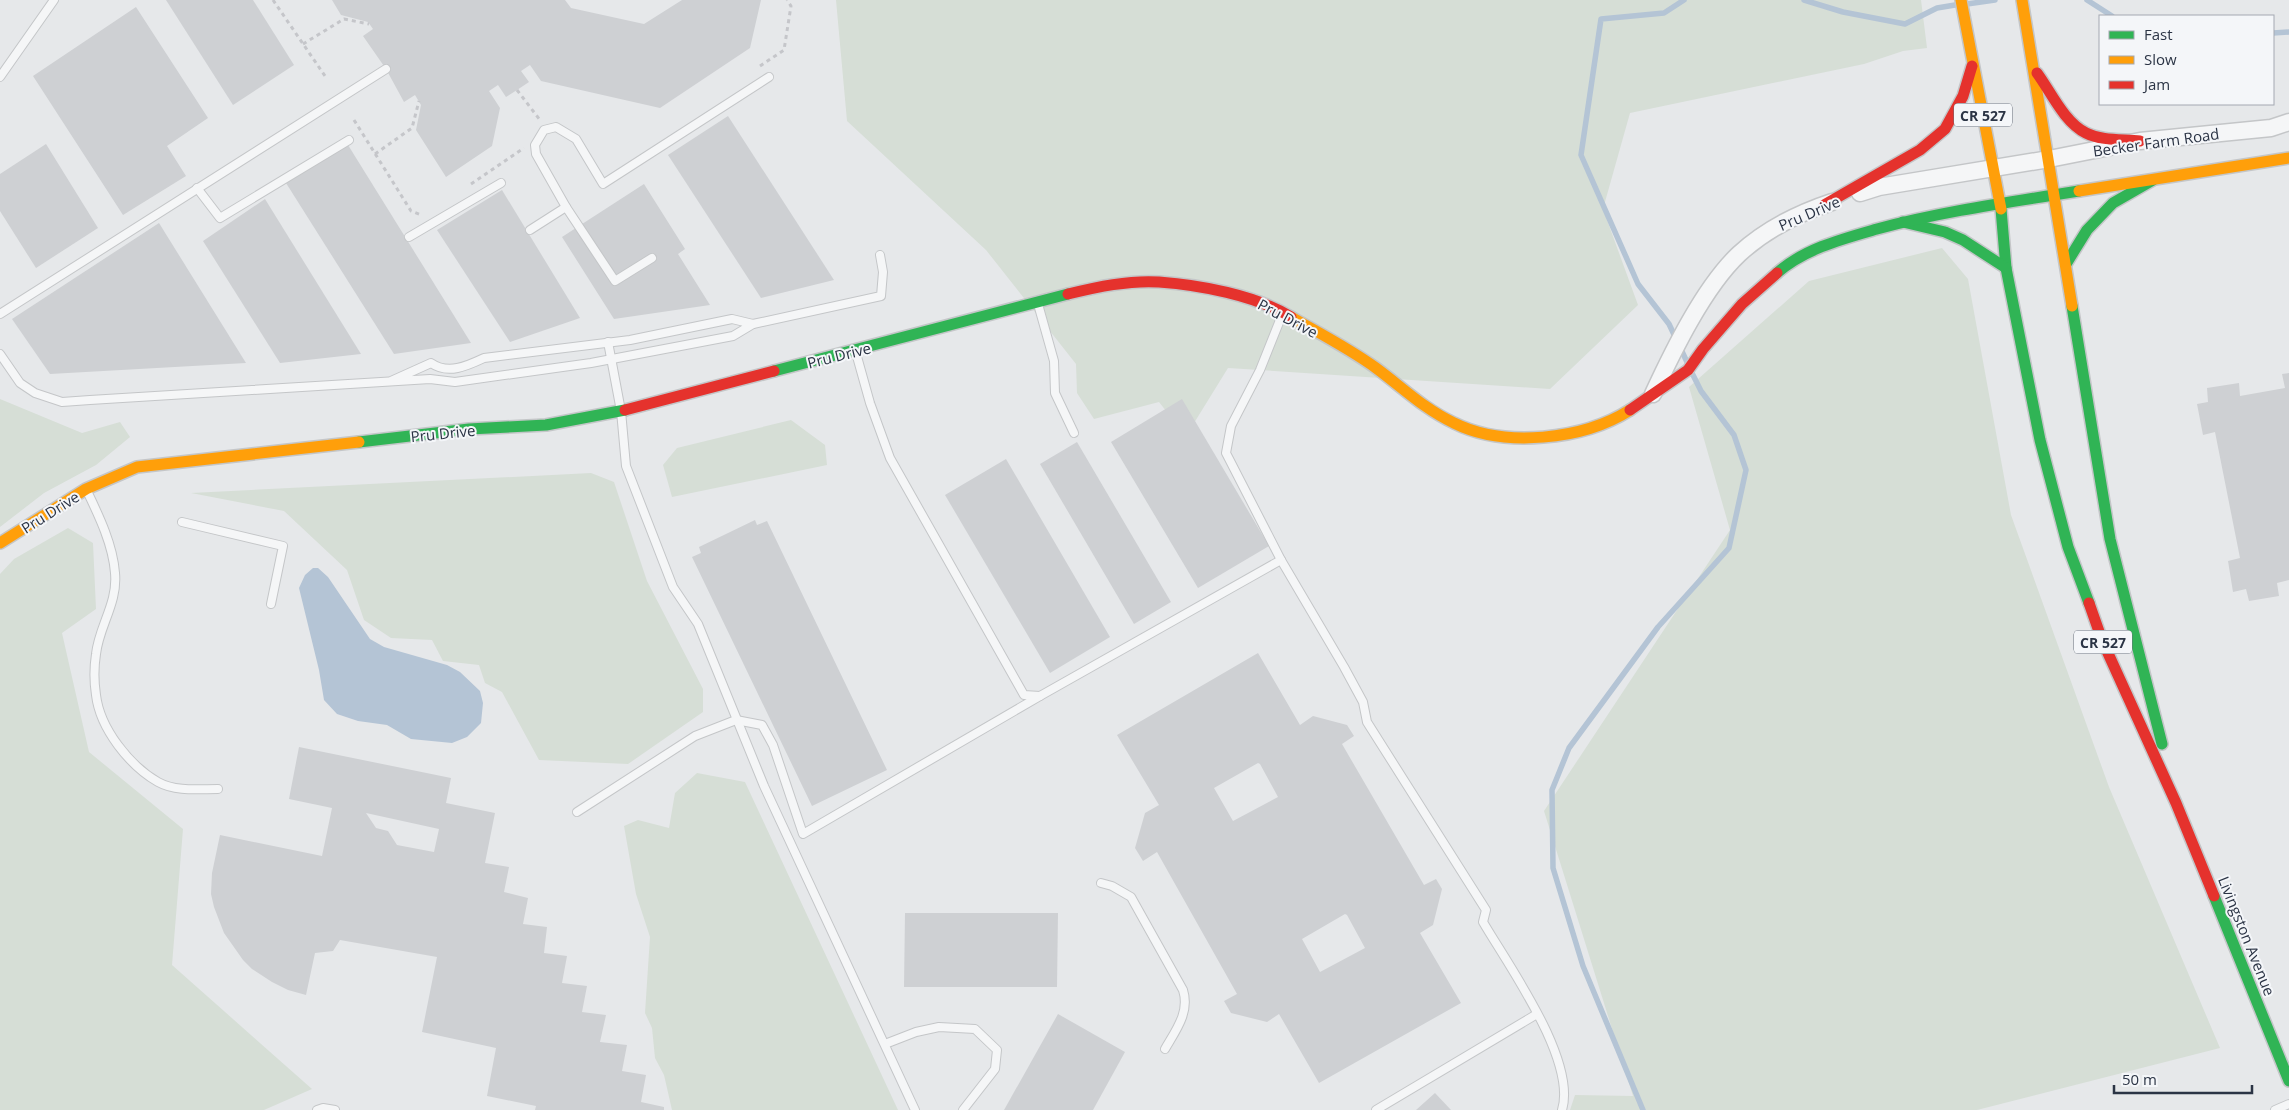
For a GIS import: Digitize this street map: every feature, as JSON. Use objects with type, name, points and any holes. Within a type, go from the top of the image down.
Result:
[{"type":"main road","name":"CR 527","points":[[1961,0],[2000,202],[2006,268],[2040,440],[2068,546],[2102,640],[2176,803]]},
{"type":"main road","name":"CR 527","points":[[2023,4],[2110,539],[2176,803]]},
{"type":"main road","points":[[1824,205],[1920,150],[1945,129],[1963,96],[1973,63]]},
{"type":"main road","points":[[2033,67],[2079,128],[2096,136],[2140,141]]},
{"type":"main road","points":[[2000,202],[2289,158]]},
{"type":"main road","points":[[2066,264],[2087,230],[2113,203],[2153,180]]},
{"type":"main road","name":"Pru Drive","points":[[0,543],[86,489],[137,467],[469,429],[546,425],[621,411],[1038,304],[1098,286],[1158,282],[1206,289],[1255,300],[1283,312],[1375,367],[1422,405],[1455,424],[1491,435],[1529,438],[1566,434],[1618,418],[1688,370],[1703,349],[1742,304],[1790,262],[1841,239],[1903,222],[2000,202]]},
{"type":"main road","points":[[1903,222],[1945,232],[1965,241],[2006,268]]},
{"type":"main road","name":"Livingston Avenue","points":[[2176,803],[2289,1081]]},
{"type":"street","name":"Becker Farm Road","points":[[1994,167],[2049,159],[2140,141],[2271,128],[2289,122]]},
{"type":"street","name":"Pru Drive","points":[[1651,397],[1669,358],[1718,280],[1739,255],[1777,226],[1824,205],[1879,187],[1994,167]]},
{"type":"lane","points":[[0,77],[54,0]]},
{"type":"lane","points":[[0,314],[386,69]]},
{"type":"lane","points":[[652,258],[615,281],[566,207],[536,154],[535,145],[544,130],[556,127],[576,139],[603,184],[769,77]]},
{"type":"lane","points":[[197,188],[220,218],[349,140]]},
{"type":"lane","points":[[409,237],[501,183]]},
{"type":"lane","points":[[530,230],[566,207]]},
{"type":"lane","points":[[0,354],[20,383],[35,392],[62,402],[430,379],[455,382],[611,359],[733,336],[753,324],[881,296],[883,272],[880,255]]},
{"type":"lane","points":[[1038,304],[1054,361],[1055,393],[1074,433]]},
{"type":"lane","points":[[1283,312],[1260,370],[1231,426],[1226,453],[1280,560],[1363,702],[1367,722],[1486,910],[1483,922],[1544,1026],[1562,1071],[1566,1098],[1562,1110]]},
{"type":"lane","points":[[391,381],[431,364],[440,369],[463,367],[484,358],[608,342],[732,319],[753,324]]},
{"type":"lane","points":[[608,342],[621,411],[626,466],[673,588],[698,624],[764,786],[915,1110]]},
{"type":"lane","points":[[855,351],[870,402],[890,458],[1024,695],[1040,696]]},
{"type":"lane","points":[[86,489],[101,520],[115,573],[114,598],[96,652],[96,697],[102,717],[114,738],[136,765],[159,783],[185,790],[218,789]]},
{"type":"lane","points":[[182,522],[283,546],[271,604]]},
{"type":"lane","points":[[577,812],[695,736],[736,720],[762,726],[773,745],[804,834],[1040,696],[1280,560]]},
{"type":"lane","points":[[1100,883],[1112,886],[1131,897],[1183,990],[1186,1000],[1185,1012],[1166,1049]]},
{"type":"lane","points":[[1376,1110],[1537,1014]]},
{"type":"lane","points":[[885,1044],[916,1032],[939,1027],[974,1029],[997,1050],[995,1069],[963,1110]]},
{"type":"lane","points":[[2274,1110],[2289,1104]]},
{"type":"lane","points":[[317,1110],[323,1108],[335,1110]]},
{"type":"path","points":[[273,0],[325,76]]},
{"type":"path","points":[[303,44],[344,19],[369,24]]},
{"type":"path","points":[[517,90],[540,121]]},
{"type":"path","points":[[375,154],[412,128],[419,101]]},
{"type":"shaded area","points":[[836,0],[1921,0],[1927,48],[1903,51],[1864,64],[1630,113],[1603,209],[1638,305],[1550,389],[1228,368],[1186,436],[1159,402],[1094,419],[1077,393],[1076,364],[986,250],[847,121]]},
{"type":"shaded area","points":[[1942,248],[1968,279],[2011,515],[2109,787],[2220,1048],[1977,1110],[1570,1110],[1575,1095],[1633,1096],[1544,811],[1730,530],[1689,387],[1809,281]]},
{"type":"shaded area","points":[[0,399],[82,433],[120,422],[130,437],[96,465],[44,493],[0,527]]},
{"type":"shaded area","points":[[791,420],[825,445],[827,465],[672,497],[663,465],[677,448]]},
{"type":"shaded area","points":[[591,473],[614,482],[647,581],[703,689],[703,712],[628,764],[539,760],[502,692],[485,683],[479,665],[443,661],[432,640],[391,638],[364,620],[347,570],[284,511],[191,493]]},
{"type":"shaded area","points":[[68,528],[93,543],[96,609],[62,633],[89,752],[183,829],[172,965],[312,1089],[264,1110],[0,1110],[0,574],[14,559]]},
{"type":"shaded area","points":[[697,773],[745,782],[898,1110],[672,1110],[664,1075],[655,1058],[652,1028],[645,1013],[650,937],[636,894],[624,826],[638,820],[669,828],[675,793]]},
{"type":"water","points":[[313,568],[318,568],[328,577],[370,639],[384,647],[447,665],[460,672],[480,691],[483,703],[481,723],[467,737],[452,743],[411,739],[387,725],[358,721],[337,714],[324,700],[319,670],[299,588],[305,575]]},
{"type":"building","points":[[166,0],[253,0],[294,65],[233,105]]},
{"type":"building","points":[[332,0],[565,0],[571,8],[644,24],[682,0],[761,0],[750,48],[660,108],[541,81],[530,65],[521,71],[529,82],[506,97],[498,85],[489,91],[500,108],[492,146],[446,177],[416,130],[421,105],[415,95],[404,102],[386,69],[363,36],[373,29],[368,22],[341,15]]},
{"type":"building","points":[[136,7],[208,118],[167,146],[186,176],[123,215],[33,76]]},
{"type":"building","points":[[728,116],[834,280],[761,298],[668,155]]},
{"type":"building","points":[[46,144],[98,228],[36,268],[0,211],[0,174]]},
{"type":"building","points":[[348,145],[471,343],[394,354],[286,183]]},
{"type":"building","points":[[644,184],[685,249],[678,254],[710,305],[614,319],[562,237]]},
{"type":"building","points":[[502,190],[580,318],[510,342],[437,230]]},
{"type":"building","points":[[265,199],[361,354],[280,363],[203,241]]},
{"type":"building","points":[[159,223],[246,363],[50,374],[12,319]]},
{"type":"building","points":[[2289,373],[2289,580],[2277,583],[2279,596],[2249,601],[2246,589],[2233,592],[2228,561],[2240,558],[2215,432],[2203,435],[2197,404],[2208,402],[2207,388],[2239,383],[2240,396],[2285,388],[2282,374]]},
{"type":"building","points":[[1182,399],[1269,546],[1198,588],[1111,442]]},
{"type":"building","points":[[1077,442],[1171,602],[1134,624],[1040,464]]},
{"type":"building","points":[[1006,459],[1110,637],[1050,673],[945,495]]},
{"type":"building","points":[[755,520],[757,525],[767,521],[887,770],[812,806],[692,557],[701,553],[699,547]]},
{"type":"building","points":[[1258,653],[1300,725],[1313,716],[1347,725],[1354,736],[1342,744],[1424,885],[1436,879],[1442,889],[1433,925],[1420,933],[1461,1003],[1319,1083],[1279,1014],[1267,1022],[1231,1013],[1224,1001],[1237,994],[1157,852],[1143,861],[1135,848],[1145,813],[1159,805],[1117,735]],"holes":[[[1258,763],[1278,797],[1233,821],[1214,788]],[[1345,914],[1365,948],[1320,972],[1302,939]]]},
{"type":"building","points":[[299,747],[451,778],[446,803],[495,813],[485,863],[509,867],[504,892],[528,898],[523,924],[547,927],[544,953],[567,956],[562,983],[587,986],[582,1012],[606,1015],[600,1042],[627,1045],[622,1071],[646,1075],[641,1102],[664,1107],[664,1110],[535,1110],[536,1106],[487,1096],[496,1048],[422,1032],[437,957],[340,940],[333,951],[315,953],[306,995],[288,990],[252,969],[243,960],[224,933],[214,907],[211,894],[212,873],[220,835],[322,856],[332,808],[289,799]],"holes":[[[366,813],[439,829],[434,852],[397,845],[388,831],[376,828]]]},
{"type":"building","points":[[905,913],[1058,913],[1057,987],[904,987]]},
{"type":"building","points":[[1058,1014],[1125,1052],[1093,1110],[1004,1110]]},
{"type":"building","points":[[1435,1093],[1451,1110],[1416,1110]]},
{"type":"waterway","points":[[1684,0],[1664,13],[1601,19],[1581,155],[1638,284],[1669,324],[1687,362]]},
{"type":"waterway","points":[[1804,0],[1843,12],[1905,24],[1937,8],[1955,5]]},
{"type":"waterway","points":[[1967,4],[1995,0]]},
{"type":"waterway","points":[[2087,0],[2110,15]]},
{"type":"waterway","points":[[2274,33],[2289,32]]},
{"type":"waterway","points":[[1643,1110],[1583,966],[1553,868],[1552,790],[1569,748],[1658,627],[1729,548],[1746,470],[1734,435],[1701,391],[1692,373]]},
{"type":"traffic: fast","points":[[2066,264],[2087,230],[2113,203],[2153,180]]},
{"type":"traffic: fast","points":[[1777,273],[1811,251],[1877,229],[1952,212],[2079,191]]},
{"type":"traffic: fast","points":[[2001,209],[2006,268],[2040,440],[2068,547],[2089,603]]},
{"type":"traffic: fast","points":[[1903,222],[1945,232],[1963,240],[2006,268]]},
{"type":"traffic: fast","points":[[774,371],[1068,294]]},
{"type":"traffic: fast","points":[[2072,306],[2110,539],[2162,744]]},
{"type":"traffic: fast","points":[[359,442],[469,429],[546,425],[625,410]]},
{"type":"traffic: fast","points":[[2214,896],[2289,1081]]},
{"type":"traffic: slow","points":[[1961,0],[2001,209]]},
{"type":"traffic: slow","points":[[2022,0],[2072,306]]},
{"type":"traffic: slow","points":[[2079,191],[2289,158]]},
{"type":"traffic: slow","points":[[1291,317],[1366,361],[1433,411],[1454,423],[1474,431],[1496,436],[1519,438],[1567,434],[1590,428],[1630,410]]},
{"type":"traffic: slow","points":[[0,543],[86,489],[137,467],[359,442]]},
{"type":"traffic: jam","points":[[1824,205],[1920,150],[1945,129],[1963,96],[1972,66]]},
{"type":"traffic: jam","points":[[2037,73],[2058,106],[2078,128],[2092,136],[2140,141]]},
{"type":"traffic: jam","points":[[1630,410],[1688,370],[1703,349],[1742,304],[1777,273]]},
{"type":"traffic: jam","points":[[1068,294],[1125,283],[1175,283],[1227,292],[1277,309],[1291,317]]},
{"type":"traffic: jam","points":[[625,410],[774,371]]},
{"type":"traffic: jam","points":[[2089,603],[2102,640],[2176,803],[2214,896]]}]
